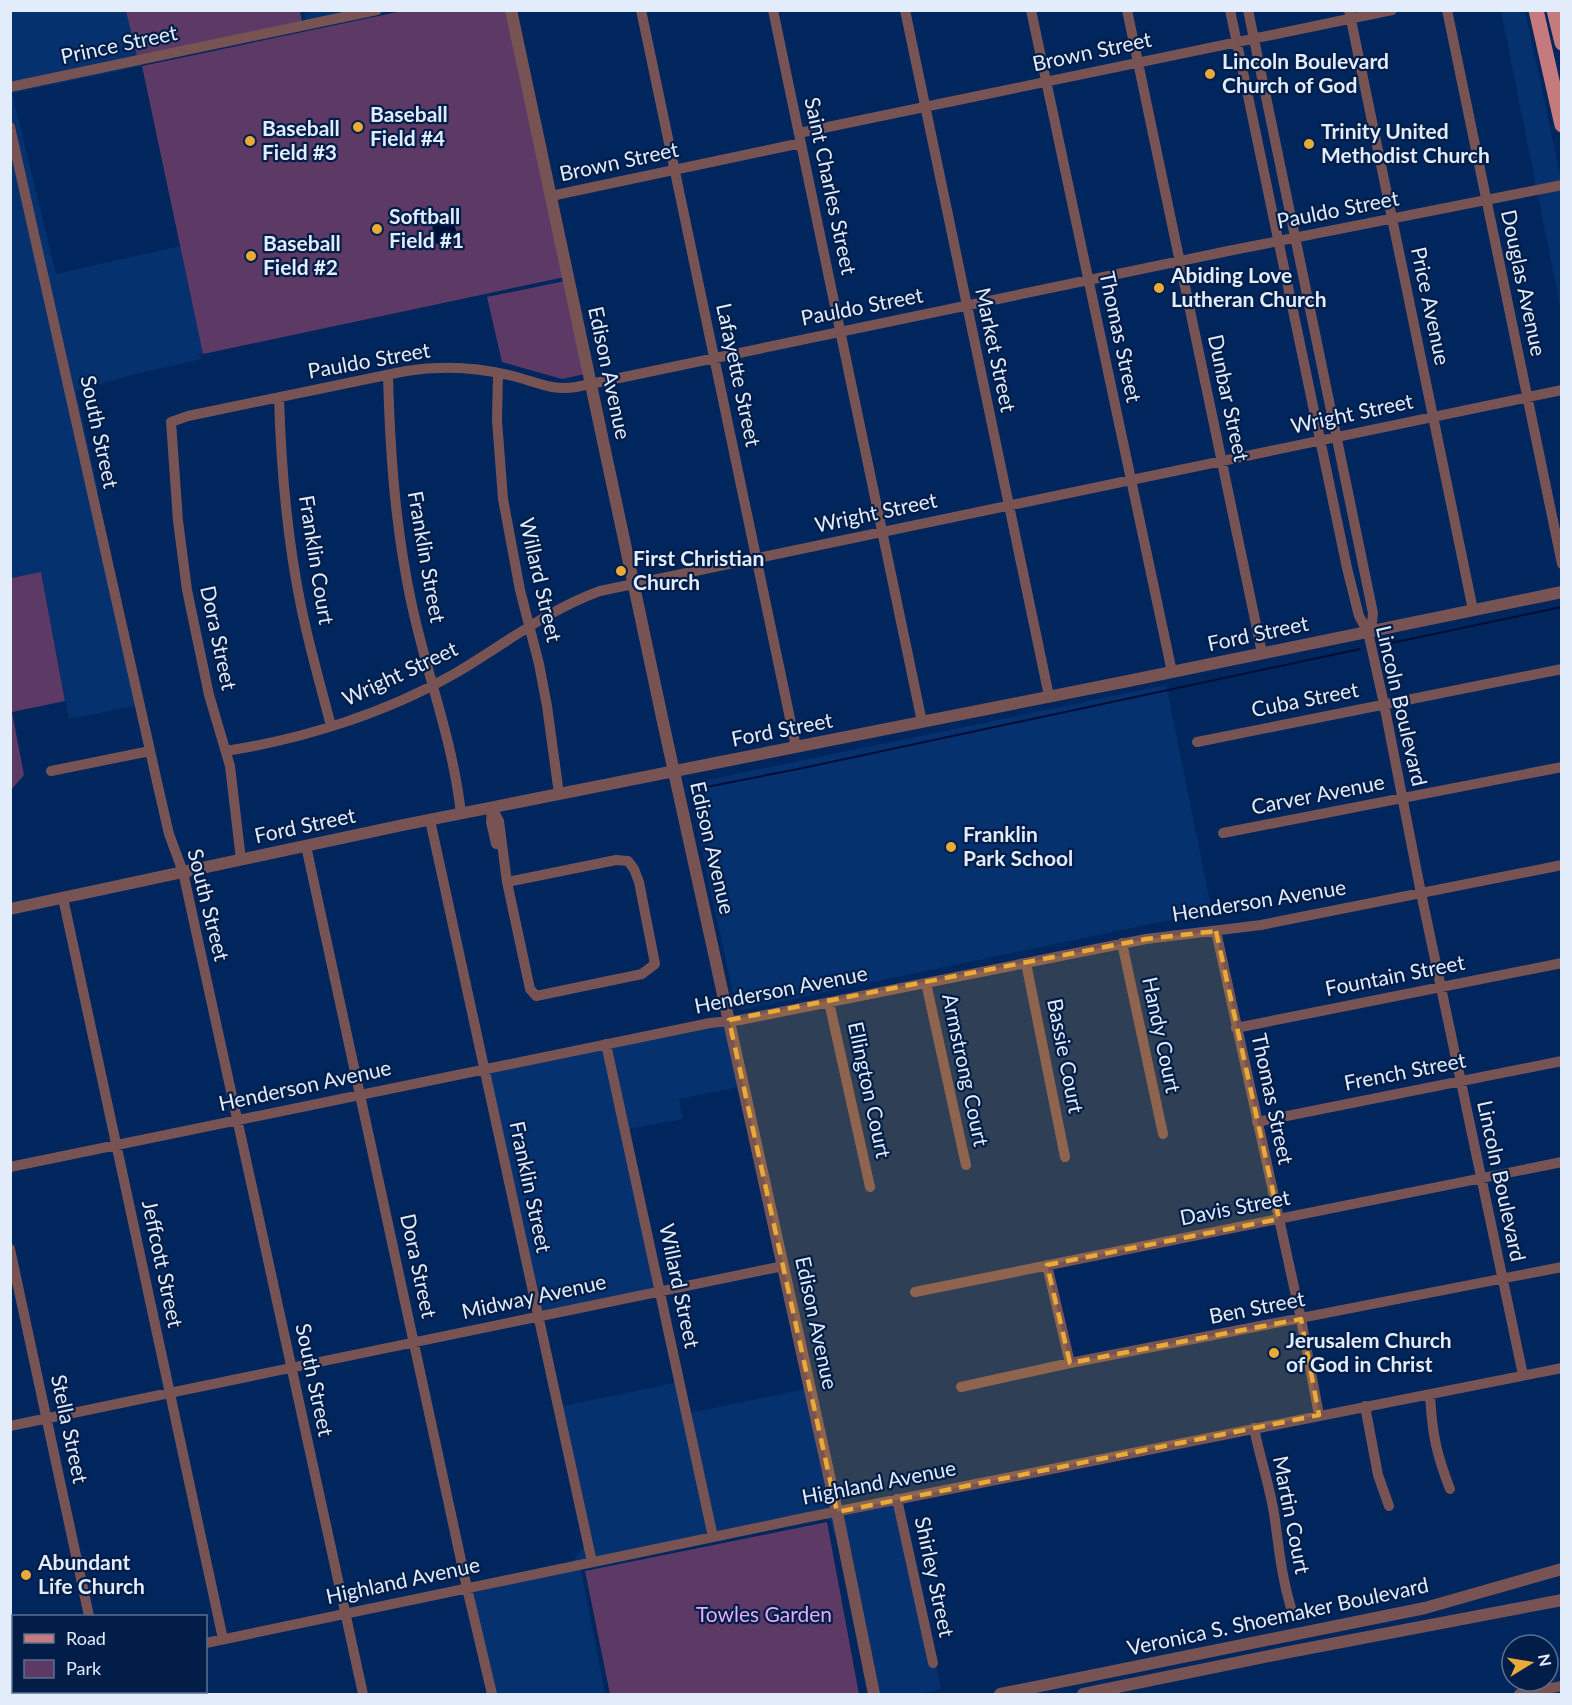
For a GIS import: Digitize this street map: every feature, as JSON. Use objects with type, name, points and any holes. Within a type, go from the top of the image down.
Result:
[{"type":"main road","points":[[1536,10],[1557,81],[1562,125]]},
{"type":"main road","points":[[1554,10],[1562,43]]},
{"type":"street","name":"Prince Street","points":[[10,87],[377,10]]},
{"type":"street","name":"Edison Avenue","points":[[512,10],[634,584],[837,1512],[874,1695]]},
{"type":"street","name":"Lafayette Street","points":[[641,10],[796,747]]},
{"type":"street","name":"Saint Charles Street","points":[[773,10],[922,722]]},
{"type":"street","name":"Market Street","points":[[905,10],[1049,696]]},
{"type":"street","name":"Thomas Street","points":[[1031,10],[1172,672]]},
{"type":"street","name":"Dunbar Street","points":[[1127,10],[1262,652]]},
{"type":"street","name":"Lincoln Boulevard","points":[[1230,10],[1356,606],[1359,616],[1369,631],[1421,893],[1523,1376]]},
{"type":"street","name":"Lincoln Boulevard","points":[[1248,10],[1373,613],[1369,631]]},
{"type":"street","name":"Brown Street","points":[[551,196],[675,170],[925,107],[1254,39],[1350,15],[1392,10]]},
{"type":"street","name":"Douglas Avenue","points":[[1447,10],[1562,564]]},
{"type":"street","name":"Price Avenue","points":[[1350,15],[1473,610]]},
{"type":"street","name":"South Street","points":[[10,127],[169,834],[183,872],[363,1695]]},
{"type":"street","name":"Pauldo Street","points":[[171,422],[279,397],[434,367],[477,369],[553,389],[576,387],[1180,261],[1562,185]]},
{"type":"street","name":"Willard Street","points":[[498,373],[497,420],[503,499],[518,579],[547,706],[559,794]]},
{"type":"street","name":"Franklin Street","points":[[388,375],[390,458],[397,519],[411,600],[450,747],[461,814]]},
{"type":"street","name":"Wright Street","points":[[226,751],[285,740],[332,726],[433,685],[572,602],[600,591],[1562,390]]},
{"type":"street","name":"Franklin Court","points":[[279,397],[282,463],[294,570],[313,660],[332,726]]},
{"type":"street","name":"Dora Street","points":[[171,422],[178,521],[187,590],[209,695],[232,778],[241,860]]},
{"type":"street","name":"Ford Street","points":[[10,909],[492,807],[1562,592]]},
{"type":"street","name":"Cuba Street","points":[[1197,742],[1562,669]]},
{"type":"street","points":[[51,771],[150,751]]},
{"type":"street","name":"Carver Avenue","points":[[1223,833],[1562,767]]},
{"type":"street","points":[[492,807],[499,821],[507,882],[530,989],[536,996],[642,974],[655,964],[639,882],[628,861],[616,860],[507,882]]},
{"type":"street","name":"Franklin Street","points":[[430,820],[592,1562]]},
{"type":"street","name":"Dora Street","points":[[306,846],[492,1695]]},
{"type":"street","name":"Henderson Avenue","points":[[10,1167],[729,1020],[740,1020],[1178,934],[1261,925],[1562,865]]},
{"type":"street","name":"Jeffcott Street","points":[[63,898],[223,1639]]},
{"type":"street","name":"Thomas Street","points":[[1216,931],[1301,1319],[1319,1415]]},
{"type":"street","name":"Handy Court","points":[[1122,944],[1163,1134]]},
{"type":"street","name":"Bassie Court","points":[[1026,963],[1065,1157]]},
{"type":"street","name":"Fountain Street","points":[[1236,1028],[1562,963]]},
{"type":"street","name":"Armstrong Court","points":[[926,983],[966,1165]]},
{"type":"street","name":"Ellington Court","points":[[830,1002],[870,1187]]},
{"type":"street","name":"Willard Street","points":[[606,1044],[713,1537]]},
{"type":"street","name":"French Street","points":[[1257,1122],[1562,1061]]},
{"type":"street","name":"Davis Street","points":[[915,1292],[1562,1162]]},
{"type":"street","name":"Stella Street","points":[[10,1249],[89,1615]]},
{"type":"street","points":[[1047,1265],[1070,1364]]},
{"type":"street","name":"Midway Avenue","points":[[10,1426],[783,1266]]},
{"type":"street","name":"Ben Street","points":[[961,1387],[1562,1267]]},
{"type":"street","name":"Highland Avenue","points":[[207,1643],[897,1499],[1562,1368]]},
{"type":"street","points":[[1430,1394],[1433,1438],[1450,1490]]},
{"type":"street","points":[[1365,1406],[1378,1475],[1389,1506]]},
{"type":"street","name":"Martin Court","points":[[1254,1428],[1275,1519],[1282,1572],[1291,1608]]},
{"type":"street","name":"Shirley Street","points":[[897,1499],[933,1663]]},
{"type":"street","name":"Veronica S. Shoemaker Boulevard","points":[[1000,1695],[1425,1608],[1562,1569]]},
{"type":"street","name":"Veronica S. Shoemaker Boulevard","points":[[1083,1695],[1289,1652],[1562,1600]]},
{"type":"street","points":[[1519,1695],[1562,1686]]},
{"type":"highlighted area","points":[[1216,931],[1279,1219],[1047,1265],[1070,1363],[1301,1319],[1319,1415],[837,1512],[729,1020],[1146,939]]},
{"type":"shaded area","points":[[11,11],[126,11],[137,56],[306,22],[304,11],[384,11],[141,62],[142,66],[12,93],[56,274],[180,246],[203,354],[199,355],[202,359],[135,374],[76,391],[98,491],[93,492],[140,705],[69,719],[41,572],[11,578]]},
{"type":"shaded area","points":[[1501,11],[1525,11],[1561,179],[1561,310]]},
{"type":"shaded area","points":[[452,211],[456,231],[462,230],[463,238],[436,244],[430,215]]},
{"type":"shaded area","name":"Franklin Park School","points":[[1166,685],[1212,911],[741,1010],[736,1007],[688,784]]},
{"type":"shaded area","points":[[725,1025],[739,1087],[679,1099],[683,1119],[623,1130],[660,1295],[540,1320],[486,1072]]},
{"type":"shaded area","points":[[679,1382],[686,1414],[805,1389],[836,1536],[833,1534],[831,1521],[826,1519],[581,1570],[605,1694],[488,1694],[466,1591],[567,1570],[586,1543],[558,1407]]},
{"type":"shaded area","points":[[902,1501],[941,1689],[918,1694],[879,1694],[840,1504],[852,1511]]},
{"type":"green space","points":[[126,11],[300,11],[302,21],[137,56]]},
{"type":"green space","points":[[402,11],[508,11],[565,277],[203,354],[142,66]]},
{"type":"green space","points":[[565,281],[585,374],[562,379],[502,362],[487,297]]},
{"type":"green space","points":[[41,572],[65,701],[12,712],[24,775],[11,790],[11,578]]},
{"type":"green space","name":"Towles Garden","points":[[827,1522],[859,1694],[610,1694],[585,1571]]},
{"type":"waterway","points":[[1382,645],[1562,607]]},
{"type":"waterway","points":[[691,790],[1360,649]]},
{"type":"place","name":"Lincoln Boulevard Church of God","points":[[1210,74]]},
{"type":"place","name":"Baseball Field #4","points":[[358,127]]},
{"type":"place","name":"Baseball Field #3","points":[[250,141]]},
{"type":"place","name":"Trinity United Methodist Church","points":[[1309,144]]},
{"type":"place","name":"Softball Field #1","points":[[377,229]]},
{"type":"place","name":"Baseball Field #2","points":[[251,256]]},
{"type":"place","name":"Abiding Love Lutheran Church","points":[[1159,288]]},
{"type":"place","name":"First Christian Church","points":[[621,571]]},
{"type":"place","name":"Franklin Park School","points":[[951,847]]},
{"type":"place","name":"Jerusalem Church of God in Christ","points":[[1274,1353]]},
{"type":"place","name":"Abundant Life Church","points":[[26,1575]]}]
